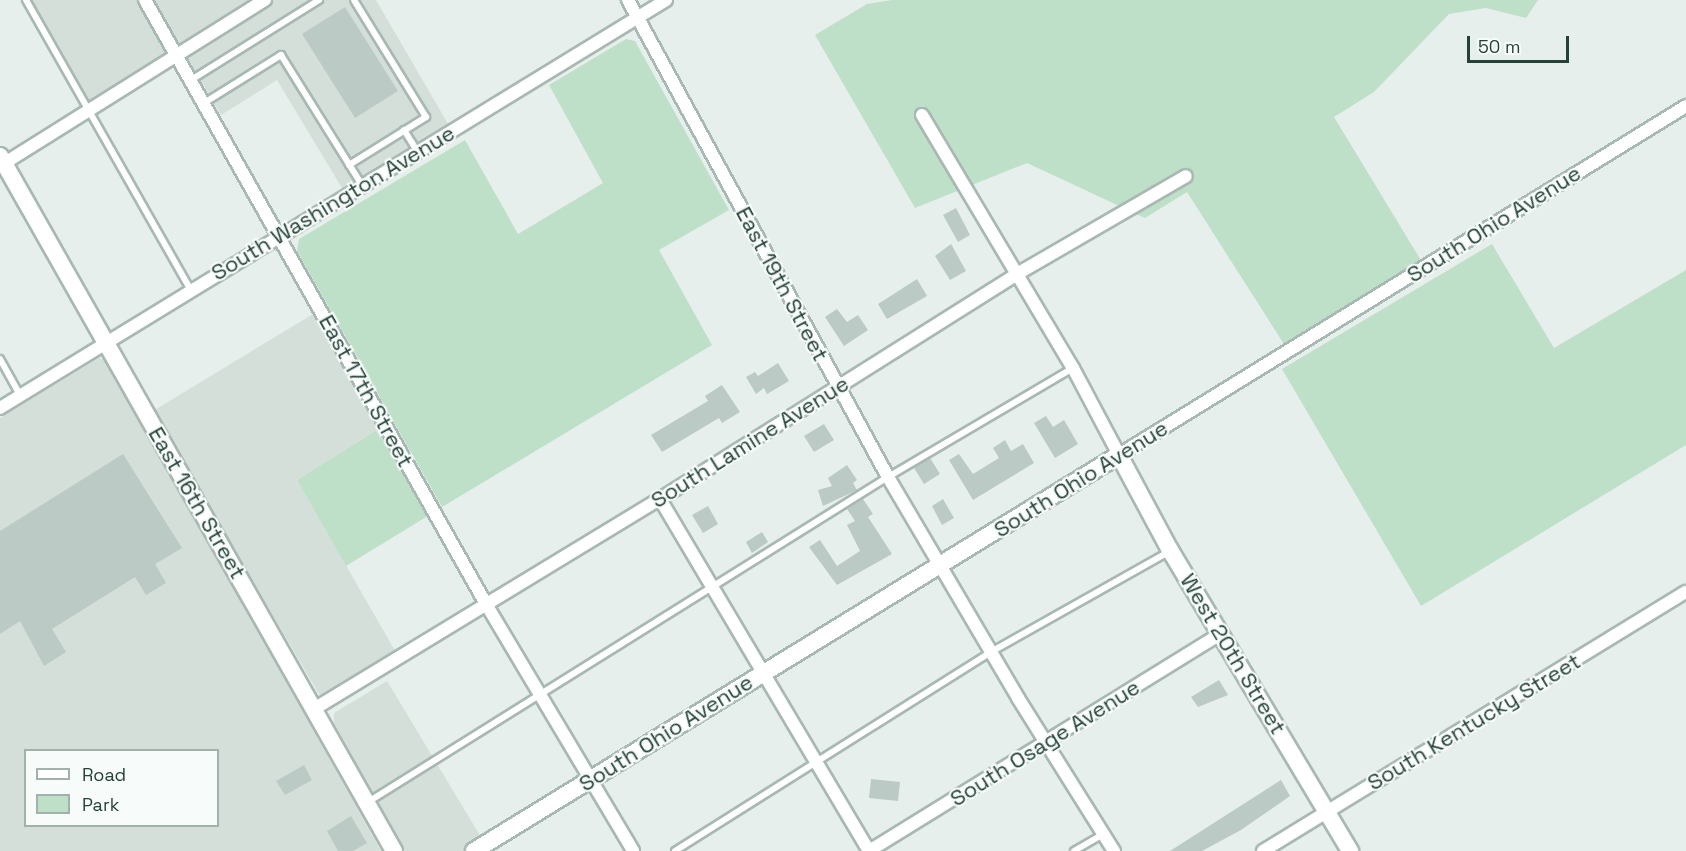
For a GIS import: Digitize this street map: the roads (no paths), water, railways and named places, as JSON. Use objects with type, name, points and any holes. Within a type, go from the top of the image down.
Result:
[{"type":"street","name":"East 17th Street","points":[[145,0],[486,604],[633,851]]},
{"type":"street","points":[[2,162],[265,0]]},
{"type":"street","name":"East 19th Street","points":[[628,0],[888,477],[990,652],[1114,851]]},
{"type":"street","name":"South Washington Avenue","points":[[0,408],[666,0]]},
{"type":"street","name":"South Ohio Avenue","points":[[474,851],[1686,106]]},
{"type":"street","points":[[922,115],[1073,368],[1119,455]]},
{"type":"street","name":"East 16th Street","points":[[2,162],[394,851]]},
{"type":"street","name":"South Lamine Avenue","points":[[314,709],[660,499],[1017,274],[1186,176]]},
{"type":"street","name":"West 20th Street","points":[[1119,455],[1170,550],[1350,851]]},
{"type":"street","points":[[660,499],[869,851]]},
{"type":"street","name":"South Kentucky Street","points":[[1263,851],[1686,592]]},
{"type":"street","name":"South Osage Avenue","points":[[869,851],[1221,634]]},
{"type":"lane","points":[[26,0],[191,290]]},
{"type":"lane","points":[[191,80],[319,0]]},
{"type":"lane","points":[[349,165],[426,117],[354,0]]},
{"type":"lane","points":[[204,103],[281,55],[362,185]]},
{"type":"lane","points":[[404,130],[417,151]]},
{"type":"lane","points":[[0,359],[20,395]]},
{"type":"lane","points":[[367,802],[888,477],[1073,368]]},
{"type":"lane","points":[[675,851],[990,652],[1170,550]]},
{"type":"lane","points":[[1074,851],[1103,834]]}]
